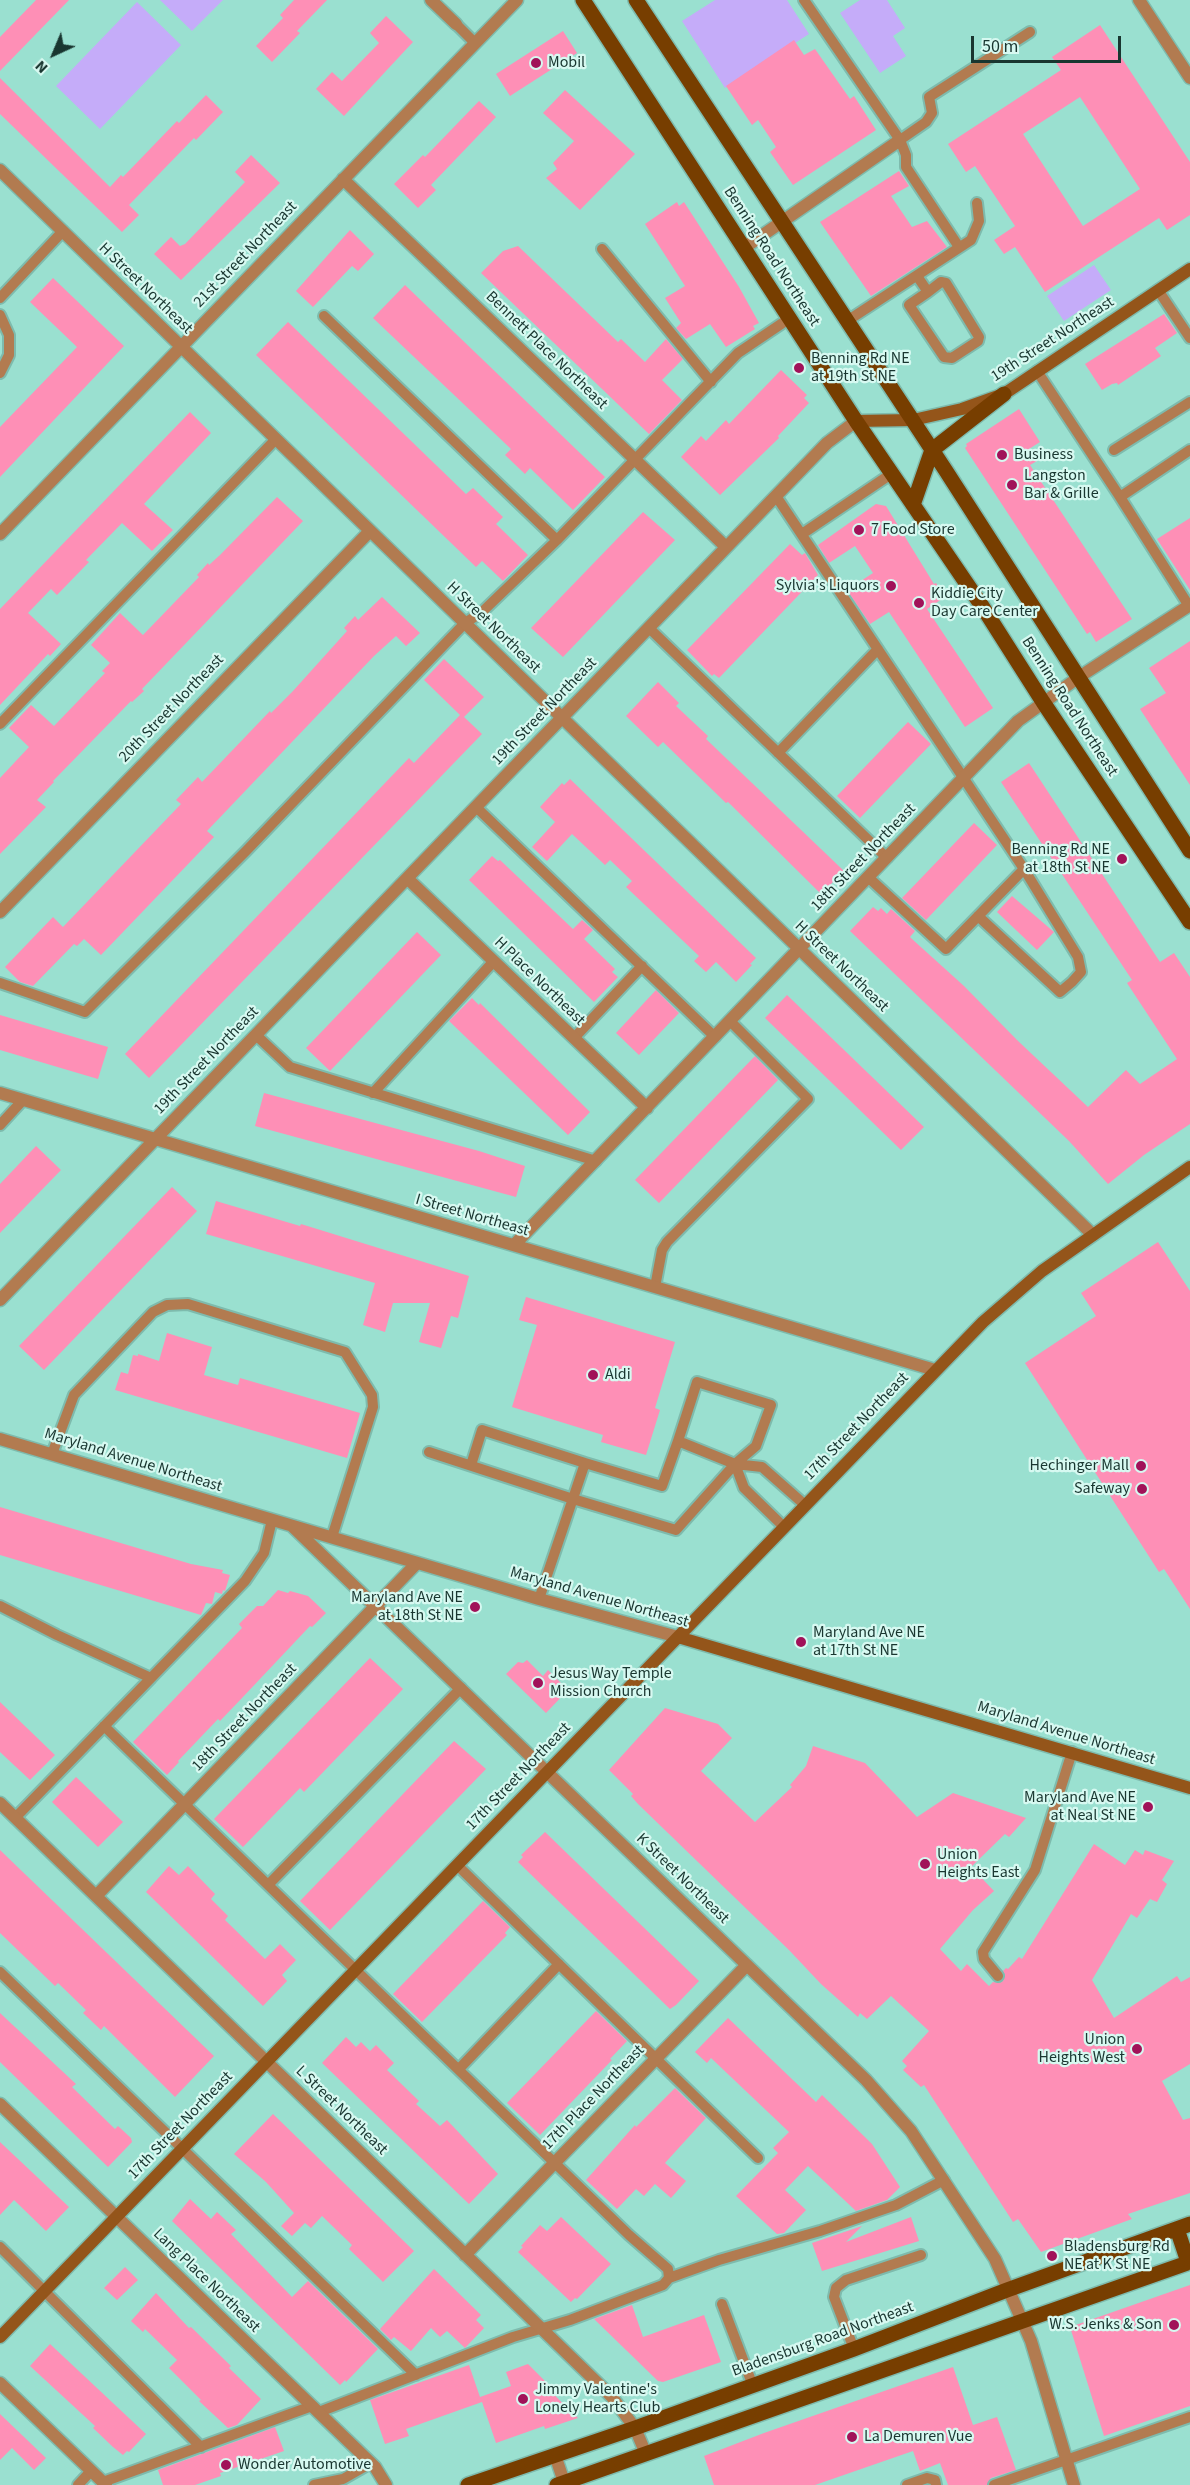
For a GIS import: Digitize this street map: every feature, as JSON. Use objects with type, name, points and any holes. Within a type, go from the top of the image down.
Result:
[{"type":"main road","name":"Benning Road Northeast","points":[[583,0],[856,421],[982,606],[1043,702],[1190,922]]},
{"type":"main road","name":"Benning Road Northeast","points":[[636,0],[783,220],[1190,851]]},
{"type":"main road","name":"19th Street Northeast","points":[[856,421],[913,420],[962,409],[1004,394],[1190,269]]},
{"type":"main road","points":[[913,505],[932,450],[1004,394]]},
{"type":"main road","name":"17th Street Northeast","points":[[0,2337],[983,1322],[1022,1287],[1190,1167]]},
{"type":"main road","name":"Maryland Avenue Northeast","points":[[678,1637],[1190,1788]]},
{"type":"main road","points":[[562,2484],[1189,2262],[1184,2227]]},
{"type":"main road","name":"Bladensburg Road Northeast","points":[[468,2485],[753,2386],[1007,2289],[1184,2227]]},
{"type":"street","points":[[431,0],[456,24]]},
{"type":"street","name":"21st Street Northeast","points":[[0,534],[517,0]]},
{"type":"street","points":[[1139,0],[1190,78]]},
{"type":"street","points":[[744,248],[900,140]]},
{"type":"street","name":"H Street Northeast","points":[[0,170],[1093,1235]]},
{"type":"street","name":"Bennett Place Northeast","points":[[343,179],[726,547]]},
{"type":"street","name":"19th Street Northeast","points":[[0,1300],[827,443],[856,421]]},
{"type":"street","name":"20th Street Northeast","points":[[0,912],[370,531]]},
{"type":"street","name":"18th Street Northeast","points":[[514,1245],[1018,721],[1079,677],[1189,605]]},
{"type":"street","name":"H Place Northeast","points":[[408,879],[647,1108]]},
{"type":"street","name":"I Street Northeast","points":[[0,1093],[935,1370]]},
{"type":"street","name":"Maryland Avenue Northeast","points":[[0,1439],[539,1599],[678,1637]]},
{"type":"street","name":"K Street Northeast","points":[[292,1526],[747,1965],[882,2097],[911,2130],[995,2259],[1031,2341],[1074,2485]]},
{"type":"street","name":"18th Street Northeast","points":[[96,1896],[417,1563]]},
{"type":"street","name":"L Street Northeast","points":[[0,1803],[612,2397],[635,2428],[646,2454]]},
{"type":"street","name":"17th Place Northeast","points":[[465,2255],[747,1965]]},
{"type":"street","name":"Lang Place Northeast","points":[[0,2104],[371,2463],[386,2485]]},
{"type":"street","points":[[0,2383],[105,2484]]},
{"type":"street","points":[[555,2455],[562,2484]]},
{"type":"lane","points":[[804,0],[900,140],[906,155],[906,167],[959,247]]},
{"type":"lane","points":[[456,24],[475,43]]},
{"type":"lane","points":[[900,140],[926,122],[932,112],[929,97],[1030,32]]},
{"type":"lane","points":[[847,321],[971,240],[977,230],[979,212],[977,203]]},
{"type":"lane","points":[[0,298],[63,231]]},
{"type":"lane","points":[[602,249],[711,382]]},
{"type":"lane","points":[[917,276],[928,292]]},
{"type":"lane","points":[[941,282],[946,283],[979,337],[978,341],[952,358],[944,357],[909,305],[928,292],[941,282]]},
{"type":"lane","points":[[1158,290],[1190,338]]},
{"type":"lane","points":[[0,315],[9,335],[9,355],[0,373]]},
{"type":"lane","points":[[324,316],[556,540]]},
{"type":"lane","points":[[0,983],[85,1012],[246,851],[465,623],[482,612],[556,540],[738,353],[790,318]]},
{"type":"lane","points":[[1037,371],[1189,605]]},
{"type":"lane","points":[[1114,450],[1190,402]]},
{"type":"lane","points":[[0,724],[276,439]]},
{"type":"lane","points":[[1120,497],[1190,450]]},
{"type":"lane","points":[[802,534],[891,474]]},
{"type":"lane","points":[[776,496],[1024,869],[1078,957],[1081,972],[1060,992],[978,916]]},
{"type":"lane","points":[[649,628],[887,858]]},
{"type":"lane","points":[[778,753],[878,649]]},
{"type":"lane","points":[[476,807],[715,1037]]},
{"type":"lane","points":[[868,877],[946,949],[1024,869]]},
{"type":"lane","points":[[373,1093],[494,961]]},
{"type":"lane","points":[[574,1038],[642,966]]},
{"type":"lane","points":[[655,1287],[662,1250],[667,1242],[808,1099],[730,1021]]},
{"type":"lane","points":[[256,1035],[290,1067],[596,1161]]},
{"type":"lane","points":[[0,1125],[23,1100]]},
{"type":"lane","points":[[52,1454],[74,1395],[153,1312],[167,1305],[188,1304],[345,1352],[372,1395],[373,1407],[332,1538]]},
{"type":"lane","points":[[429,1452],[676,1530],[735,1464],[756,1446],[771,1405],[697,1382],[662,1486],[482,1430],[471,1465]]},
{"type":"lane","points":[[678,1441],[735,1464],[762,1467],[805,1505]]},
{"type":"lane","points":[[539,1599],[585,1463]]},
{"type":"lane","points":[[735,1464],[744,1488],[784,1527]]},
{"type":"lane","points":[[15,1818],[244,1581],[264,1553],[272,1520]]},
{"type":"lane","points":[[0,1606],[151,1678]]},
{"type":"lane","points":[[268,1885],[461,1688]]},
{"type":"lane","points":[[104,1726],[629,2235],[668,2269],[669,2278]]},
{"type":"lane","points":[[998,1976],[984,1959],[983,1952],[1035,1870],[1072,1752]]},
{"type":"lane","points":[[456,1865],[758,2158]]},
{"type":"lane","points":[[459,2068],[559,1964]]},
{"type":"lane","points":[[0,1971],[416,2375]]},
{"type":"lane","points":[[105,2484],[201,2447],[416,2375],[513,2337],[542,2329],[663,2285],[669,2278],[719,2259],[820,2231],[896,2205],[944,2180]]},
{"type":"lane","points":[[0,2247],[201,2447]]},
{"type":"lane","points":[[854,2349],[834,2297],[836,2288],[846,2280],[921,2255]]},
{"type":"lane","points":[[722,2304],[753,2386]]},
{"type":"lane","points":[[994,2485],[1190,2416]]},
{"type":"lane","points":[[314,2485],[343,2479],[371,2463]]},
{"type":"lane","points":[[78,2485],[91,2471]]},
{"type":"lane","points":[[907,2485],[927,2478],[935,2480],[936,2485]]},
{"type":"shaded area","points":[[160,0],[223,0],[192,31]]},
{"type":"shaded area","points":[[715,0],[787,0],[809,34],[725,88],[682,21]]},
{"type":"shaded area","points":[[860,0],[887,0],[905,28],[893,36],[906,56],[880,73],[840,13]]},
{"type":"shaded area","points":[[137,2],[181,45],[100,129],[56,86]]},
{"type":"shaded area","points":[[1094,265],[1111,290],[1064,321],[1047,296]]},
{"type":"building","points":[[36,0],[69,0],[0,71],[0,37]]},
{"type":"building","points":[[294,0],[327,0],[297,31],[300,33],[272,62],[256,46],[283,18],[280,15]]},
{"type":"building","points":[[386,16],[413,42],[344,116],[316,89],[332,72],[342,81],[379,43],[370,33]]},
{"type":"building","points":[[1100,25],[1190,162],[1190,215],[1167,230],[1159,218],[1045,292],[1015,247],[1004,254],[994,240],[1015,226],[975,166],[966,172],[948,144],[1061,70],[1052,57]],"holes":[[[1080,97],[1140,189],[1083,226],[1023,134]]]},
{"type":"building","name":"Mobil","points":[[563,31],[577,53],[510,96],[496,74]]},
{"type":"building","points":[[794,40],[804,55],[815,49],[850,99],[854,96],[876,130],[793,185],[770,152],[776,147],[758,120],[752,125],[726,86]]},
{"type":"building","points":[[0,78],[110,187],[206,95],[223,112],[196,140],[194,138],[129,205],[139,215],[122,232],[0,114]]},
{"type":"building","points":[[565,90],[635,154],[580,210],[546,178],[557,169],[553,163],[574,141],[543,113]]},
{"type":"building","points":[[479,101],[496,117],[431,185],[436,190],[418,208],[394,184],[423,155],[425,157]]},
{"type":"building","points":[[251,155],[280,183],[181,280],[154,254],[171,237],[180,246],[185,244],[245,182],[235,172]]},
{"type":"building","points":[[899,171],[909,186],[891,196],[912,227],[927,221],[947,247],[871,296],[820,222]]},
{"type":"building","points":[[677,202],[679,206],[684,202],[739,287],[759,323],[753,326],[755,329],[726,347],[710,324],[686,339],[676,328],[681,323],[665,298],[685,286],[645,224]]},
{"type":"building","points":[[350,230],[374,254],[358,271],[352,266],[313,307],[296,291]]},
{"type":"building","points":[[518,246],[618,342],[621,339],[645,362],[666,339],[683,359],[662,380],[682,400],[649,434],[481,273],[503,251]]},
{"type":"building","points":[[53,278],[124,346],[0,477],[0,427],[77,347],[30,302]]},
{"type":"building","points":[[405,285],[605,477],[573,510],[530,468],[525,474],[505,455],[511,449],[373,318]]},
{"type":"building","points":[[1164,314],[1177,333],[1155,348],[1161,356],[1118,385],[1117,383],[1112,384],[1102,390],[1085,364]]},
{"type":"building","points":[[288,322],[466,494],[473,488],[503,517],[496,524],[528,555],[503,581],[482,561],[476,567],[256,355]]},
{"type":"building","points":[[781,370],[807,395],[804,398],[809,403],[778,436],[779,438],[720,495],[681,457],[701,436],[706,441],[726,420],[729,424]]},
{"type":"building","points":[[1019,409],[1040,442],[1029,449],[1037,461],[1030,465],[1132,619],[1096,642],[1090,632],[1087,634],[965,448],[966,444]]},
{"type":"building","points":[[190,412],[211,433],[144,504],[173,530],[152,551],[122,523],[86,560],[89,562],[57,595],[51,589],[28,613],[61,644],[50,656],[48,654],[0,705],[0,609]]},
{"type":"building","points":[[277,497],[303,521],[142,689],[144,691],[131,701],[53,781],[37,800],[46,807],[0,854],[0,778],[29,747],[9,728],[31,705],[54,726],[105,673],[102,671],[110,663],[91,645],[120,613],[143,635],[199,577],[197,575],[208,563],[209,565],[220,555]]},
{"type":"building","points":[[876,504],[886,506],[934,584],[936,583],[945,597],[927,609],[993,708],[965,727],[889,612],[870,624],[847,590],[873,573],[855,546],[829,563],[818,545]]},
{"type":"building","points":[[643,512],[675,540],[563,657],[531,628]]},
{"type":"building","points":[[1190,518],[1190,590],[1157,539]]},
{"type":"building","points":[[790,544],[802,555],[805,553],[818,575],[719,678],[714,674],[712,676],[687,650]]},
{"type":"building","points":[[382,597],[420,633],[406,646],[396,636],[374,656],[207,831],[214,837],[101,955],[84,939],[77,946],[74,944],[33,986],[20,982],[5,967],[53,917],[63,927],[181,804],[176,800],[198,777],[202,782],[270,711],[271,713],[293,691],[347,631],[344,628],[355,616],[358,620]]},
{"type":"building","points":[[1190,641],[1190,785],[1140,709],[1166,693],[1149,668]]},
{"type":"building","points":[[444,659],[484,697],[464,717],[482,734],[149,1078],[125,1054],[409,758],[414,763],[460,715],[424,680]]},
{"type":"building","points":[[658,682],[679,703],[676,706],[708,736],[706,739],[844,871],[821,894],[728,802],[726,803],[663,742],[658,747],[626,716]]},
{"type":"building","points":[[908,722],[931,744],[860,818],[837,796]]},
{"type":"building","points":[[1029,763],[1160,962],[1174,953],[1190,977],[1190,1124],[1144,1155],[1108,1184],[1069,1141],[850,931],[873,907],[878,911],[881,908],[887,914],[891,909],[915,931],[910,937],[964,986],[1088,1107],[1126,1070],[1140,1084],[1177,1059],[1127,983],[1132,980],[1001,782]]},
{"type":"building","points":[[570,779],[756,958],[736,982],[716,962],[706,972],[694,961],[699,956],[626,887],[632,881],[610,860],[605,865],[572,834],[547,861],[532,847],[555,822],[540,807],[562,783],[564,785]]},
{"type":"building","points":[[974,823],[997,845],[926,920],[902,898]]},
{"type":"building","points":[[492,856],[500,860],[573,929],[582,920],[593,930],[584,939],[615,969],[612,972],[618,977],[594,1002],[469,880]]},
{"type":"building","points":[[1012,896],[1054,932],[1037,950],[997,912]]},
{"type":"building","points":[[417,932],[441,955],[330,1071],[306,1048]]},
{"type":"building","points":[[656,990],[679,1013],[639,1055],[616,1033]]},
{"type":"building","points":[[787,995],[924,1127],[901,1150],[765,1018]]},
{"type":"building","points":[[472,998],[479,1005],[480,1003],[590,1112],[568,1135],[449,1021]]},
{"type":"building","points":[[0,1015],[108,1047],[98,1079],[0,1050]]},
{"type":"building","points":[[755,1056],[778,1080],[659,1203],[635,1180]]},
{"type":"building","points":[[264,1093],[479,1151],[525,1166],[516,1197],[255,1126]]},
{"type":"building","points":[[36,1146],[61,1170],[0,1233],[0,1184]]},
{"type":"building","points":[[172,1187],[197,1211],[44,1370],[19,1346]]},
{"type":"building","points":[[216,1201],[300,1226],[301,1224],[469,1276],[458,1318],[451,1316],[441,1348],[419,1342],[430,1303],[393,1303],[385,1332],[363,1325],[375,1283],[206,1234]]},
{"type":"building","name":"Hechinger Mall","points":[[1158,1242],[1190,1291],[1190,1609],[1164,1569],[1159,1572],[1025,1363],[1096,1316],[1081,1293]]},
{"type":"building","name":"Aldi","points":[[526,1297],[675,1342],[655,1408],[660,1410],[646,1455],[601,1442],[603,1435],[512,1407],[537,1325],[519,1320]]},
{"type":"building","points":[[167,1333],[212,1347],[204,1375],[238,1385],[240,1378],[360,1413],[347,1458],[115,1390],[121,1372],[128,1374],[133,1355],[138,1356],[138,1354],[159,1361]]},
{"type":"building","points":[[0,1507],[191,1564],[223,1570],[222,1573],[230,1575],[225,1591],[223,1590],[222,1594],[215,1592],[212,1604],[206,1603],[201,1615],[0,1555]]},
{"type":"building","points":[[278,1590],[308,1596],[326,1613],[312,1627],[310,1626],[220,1721],[218,1719],[167,1775],[133,1742],[242,1628],[239,1624],[257,1606],[263,1606]]},
{"type":"building","points":[[370,1658],[403,1689],[304,1792],[300,1788],[243,1847],[214,1819]]},
{"type":"building","name":"Jesus Way Temple Mission Church","points":[[527,1660],[543,1676],[548,1670],[568,1690],[546,1713],[506,1674],[518,1662],[523,1663]]},
{"type":"building","points":[[0,1702],[55,1755],[30,1780],[0,1752]]},
{"type":"building","points":[[665,1708],[718,1724],[732,1738],[701,1771],[755,1822],[792,1787],[790,1785],[806,1766],[813,1746],[865,1763],[917,1817],[953,1793],[1026,1818],[1009,1837],[1005,1834],[971,1867],[994,1891],[973,1910],[940,1949],[961,1971],[967,1964],[989,1986],[993,1982],[1003,1981],[1005,1975],[1003,1971],[1019,1957],[1022,1959],[1094,1844],[1125,1865],[1135,1850],[1143,1855],[1145,1850],[1174,1861],[1162,1880],[1167,1884],[1157,1902],[1150,1899],[1137,1918],[1131,1914],[1092,1980],[1114,2018],[1177,1976],[1181,1982],[1190,1977],[1190,2064],[1162,2081],[1183,2120],[1190,2118],[1190,2193],[1128,2214],[1132,2219],[1041,2252],[1018,2219],[1013,2222],[924,2085],[921,2087],[903,2070],[907,2066],[902,2061],[929,2031],[891,1996],[867,2019],[860,2013],[858,2017],[821,1984],[638,1804],[631,1796],[633,1794],[609,1770]]},
{"type":"building","points":[[454,1741],[486,1769],[330,1930],[300,1901]]},
{"type":"building","points":[[76,1777],[123,1822],[98,1847],[52,1802]]},
{"type":"building","points":[[545,1832],[699,1981],[676,2005],[670,2009],[518,1862],[523,1857],[521,1855]]},
{"type":"building","points":[[0,1850],[214,2056],[175,2097],[104,2026],[101,2030],[83,2013],[86,2010],[58,1983],[55,1986],[0,1933]]},
{"type":"building","points":[[169,1866],[179,1875],[188,1866],[215,1894],[211,1899],[228,1916],[225,1920],[265,1959],[280,1944],[296,1960],[282,1975],[287,1981],[263,2006],[146,1892]]},
{"type":"building","points":[[483,1901],[510,1927],[505,1933],[507,1935],[422,2022],[393,1994]]},
{"type":"building","points":[[596,2011],[627,2041],[610,2059],[612,2060],[540,2135],[507,2103]]},
{"type":"building","points":[[0,2013],[76,2084],[72,2087],[115,2129],[118,2126],[131,2138],[132,2142],[108,2167],[0,2062]]},
{"type":"building","points":[[728,2018],[816,2102],[822,2095],[872,2144],[900,2187],[887,2200],[856,2211],[808,2166],[785,2190],[806,2210],[784,2233],[777,2234],[736,2196],[778,2153],[773,2148],[789,2132],[711,2058],[707,2063],[695,2052]]},
{"type":"building","points":[[346,2037],[356,2047],[361,2042],[370,2051],[376,2045],[394,2063],[387,2070],[419,2101],[416,2104],[440,2126],[447,2120],[498,2174],[469,2204],[322,2063]]},
{"type":"building","points":[[675,2088],[706,2118],[665,2163],[686,2181],[671,2198],[655,2184],[644,2196],[636,2189],[617,2209],[586,2180],[635,2125],[636,2127]]},
{"type":"building","points":[[273,2114],[414,2251],[383,2282],[349,2249],[352,2245],[322,2216],[311,2228],[305,2223],[292,2236],[281,2226],[294,2213],[266,2182],[234,2154]]},
{"type":"building","points":[[0,2142],[69,2207],[46,2231],[14,2200],[0,2215]]},
{"type":"building","points":[[190,2199],[211,2219],[217,2212],[236,2230],[231,2234],[292,2297],[308,2281],[378,2349],[346,2382],[345,2380],[340,2385],[172,2221]]},
{"type":"building","points":[[561,2217],[611,2264],[577,2299],[571,2302],[518,2252],[540,2225],[547,2231]]},
{"type":"building","points":[[911,2217],[919,2241],[822,2271],[812,2243],[862,2226],[846,2242]]},
{"type":"building","points":[[125,2267],[138,2280],[117,2300],[104,2288]]},
{"type":"building","points":[[434,2269],[481,2315],[476,2320],[484,2328],[465,2348],[447,2331],[440,2337],[431,2328],[411,2351],[394,2337],[391,2340],[380,2329]]},
{"type":"building","points":[[1190,2285],[1190,2406],[1104,2436],[1070,2327]]},
{"type":"building","points":[[156,2293],[189,2328],[191,2327],[231,2366],[229,2368],[261,2399],[237,2425],[228,2428],[199,2401],[201,2400],[169,2368],[177,2360],[145,2329],[143,2332],[131,2321]]},
{"type":"building","points":[[632,2305],[643,2337],[704,2315],[721,2362],[663,2382],[658,2381],[594,2319]]},
{"type":"building","points":[[50,2344],[146,2434],[129,2452],[123,2455],[113,2447],[93,2428],[95,2426],[30,2366]]},
{"type":"building","points":[[528,2364],[547,2383],[544,2385],[578,2418],[545,2429],[544,2426],[496,2443],[482,2402],[406,2429],[409,2436],[385,2444],[370,2400],[469,2365],[480,2397],[511,2386],[506,2372]]},
{"type":"building","points":[[953,2367],[973,2425],[997,2417],[1016,2470],[991,2478],[987,2485],[948,2485],[940,2463],[920,2471],[913,2451],[815,2485],[714,2485],[704,2456]]},
{"type":"building","points":[[0,2414],[46,2458],[34,2470],[12,2448],[0,2460]]},
{"type":"building","points":[[275,2427],[284,2451],[220,2473],[221,2476],[195,2485],[163,2485],[158,2470]]},
{"type":"place","name":"Mobil","points":[[536,63]]},
{"type":"place","name":"Benning Rd NE at 19th St NE","points":[[799,368]]},
{"type":"place","name":"Business","points":[[1002,455]]},
{"type":"place","name":"Langston Bar & Grille","points":[[1012,485]]},
{"type":"place","name":"7 Food Store","points":[[859,530]]},
{"type":"place","name":"Sylvia's Liquors","points":[[891,586]]},
{"type":"place","name":"Kiddie City Day Care Center","points":[[919,603]]},
{"type":"place","name":"Benning Rd NE at 18th St NE","points":[[1122,859]]},
{"type":"place","name":"Aldi","points":[[593,1375]]},
{"type":"place","name":"Hechinger Mall","points":[[1141,1466]]},
{"type":"place","name":"Safeway","points":[[1142,1489]]},
{"type":"place","name":"Maryland Ave NE at 18th St NE","points":[[475,1607]]},
{"type":"place","name":"Maryland Ave NE at 17th St NE","points":[[801,1642]]},
{"type":"place","name":"Jesus Way Temple Mission Church","points":[[538,1683]]},
{"type":"place","name":"Maryland Ave NE at Neal St NE","points":[[1148,1807]]},
{"type":"place","name":"Union Heights East","points":[[925,1864]]},
{"type":"place","name":"Union Heights West","points":[[1137,2049]]},
{"type":"place","name":"Bladensburg Rd NE at K St NE","points":[[1052,2256]]},
{"type":"place","name":"W.S. Jenks & Son","points":[[1174,2325]]},
{"type":"place","name":"Jimmy Valentine's Lonely Hearts Club","points":[[523,2399]]},
{"type":"place","name":"La Demuren Vue","points":[[852,2437]]},
{"type":"place","name":"Wonder Automotive","points":[[226,2465]]}]
